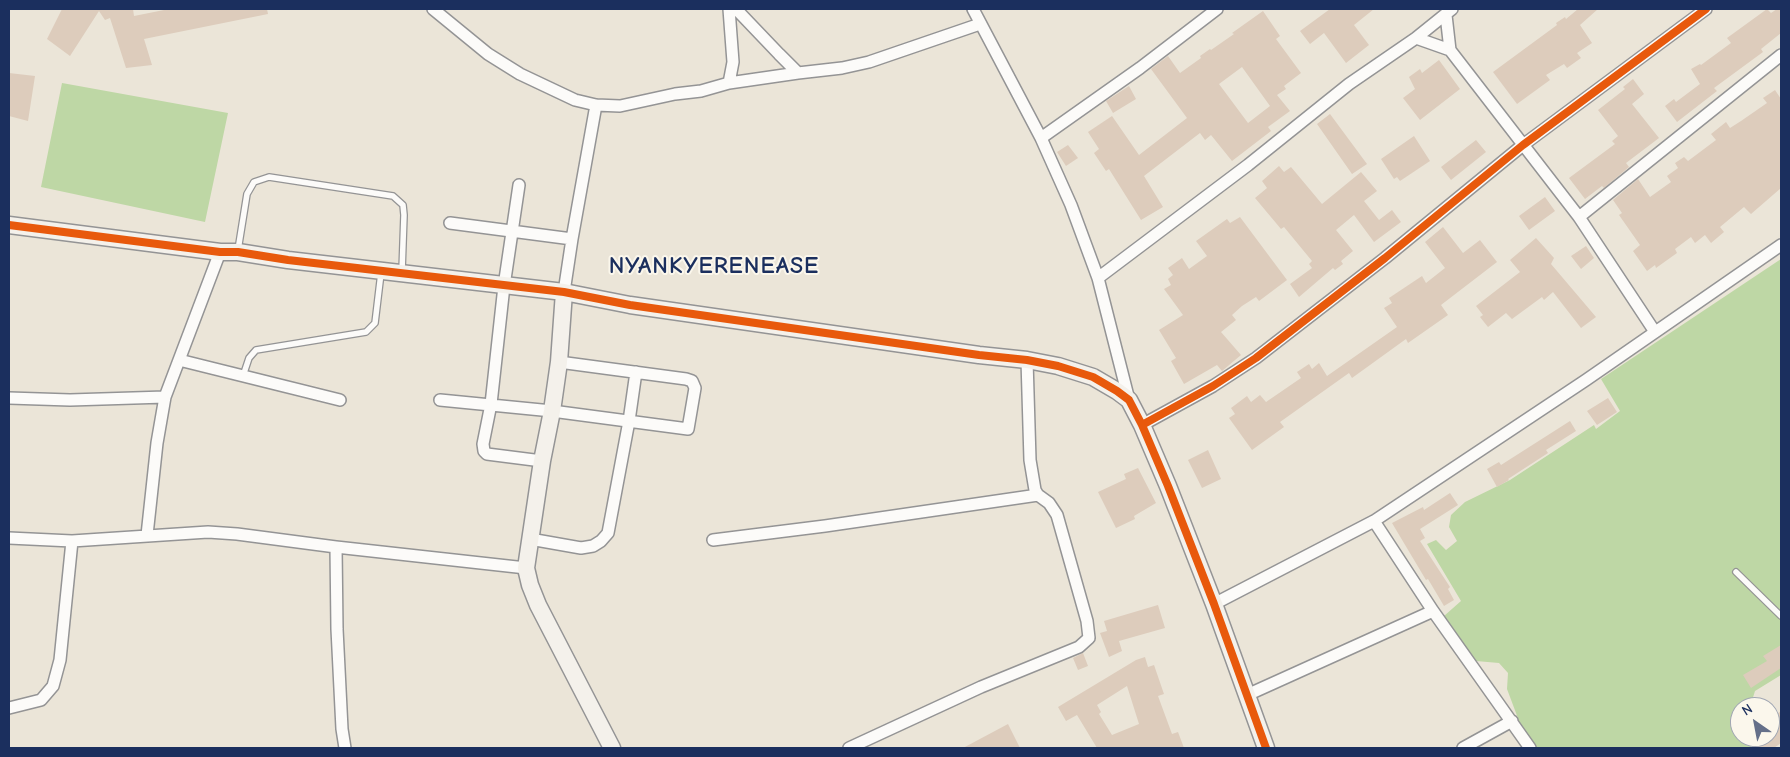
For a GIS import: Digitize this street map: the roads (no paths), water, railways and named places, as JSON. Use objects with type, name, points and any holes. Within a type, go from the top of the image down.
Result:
[{"type":"street","points":[[433,9],[488,54],[520,74],[575,100],[596,105],[620,106],[730,83],[842,68],[869,62],[980,24]]},
{"type":"street","points":[[730,9],[733,62],[730,83]]},
{"type":"street","points":[[736,9],[798,73]]},
{"type":"street","points":[[973,9],[1041,138],[1071,205],[1098,278],[1128,400],[1142,425],[1168,486],[1214,604],[1266,748]]},
{"type":"street","points":[[1041,138],[1133,74],[1217,9]]},
{"type":"street","points":[[1142,425],[1213,386],[1256,358],[1385,258],[1524,145],[1706,9]]},
{"type":"street","points":[[1098,278],[1248,165],[1349,84],[1416,38],[1449,12]]},
{"type":"street","points":[[1449,12],[1450,50]]},
{"type":"street","points":[[1416,38],[1450,50],[1580,217],[1655,332]]},
{"type":"street","points":[[1580,217],[1781,55]]},
{"type":"street","points":[[596,105],[572,239],[564,292],[552,411],[542,461],[526,568],[538,605],[612,748]]},
{"type":"street","points":[[519,185],[504,286],[491,404],[483,444],[484,451],[488,454],[542,461]]},
{"type":"street","points":[[450,222],[572,239]]},
{"type":"street","points":[[9,225],[220,252],[238,252],[288,260],[564,292],[630,306],[979,355],[1027,360],[1093,376],[1128,400]]},
{"type":"street","points":[[1214,604],[1374,521],[1586,380],[1781,245]]},
{"type":"street","points":[[147,535],[165,398],[220,252]]},
{"type":"street","points":[[179,360],[340,400]]},
{"type":"street","points":[[849,748],[981,686],[1079,647],[1089,638],[1083,603],[1057,515],[1035,490],[1030,460],[1027,360]]},
{"type":"street","points":[[440,400],[552,411],[688,429],[695,388],[692,381],[558,362]]},
{"type":"street","points":[[530,539],[581,548],[592,546],[601,541],[608,533],[636,372]]},
{"type":"street","points":[[9,398],[70,400],[165,398]]},
{"type":"street","points":[[713,540],[1038,495]]},
{"type":"street","points":[[1374,521],[1433,612],[1530,748]]},
{"type":"street","points":[[9,538],[72,542],[208,532],[526,568]]},
{"type":"street","points":[[9,708],[40,700],[53,686],[60,660],[72,542]]},
{"type":"street","points":[[336,547],[336,630],[342,729],[345,748]]},
{"type":"street","points":[[1247,695],[1433,612]]},
{"type":"street","points":[[1463,748],[1512,722]]},
{"type":"lane","points":[[238,252],[247,194],[254,182],[269,177],[393,196],[403,205],[402,273]]},
{"type":"lane","points":[[243,376],[248,358],[256,350],[366,332],[373,327],[382,271]]},
{"type":"lane","points":[[1736,572],[1781,616]]},
{"type":"district","name":"NYANKYERENEASE","points":[[714,266]]}]
